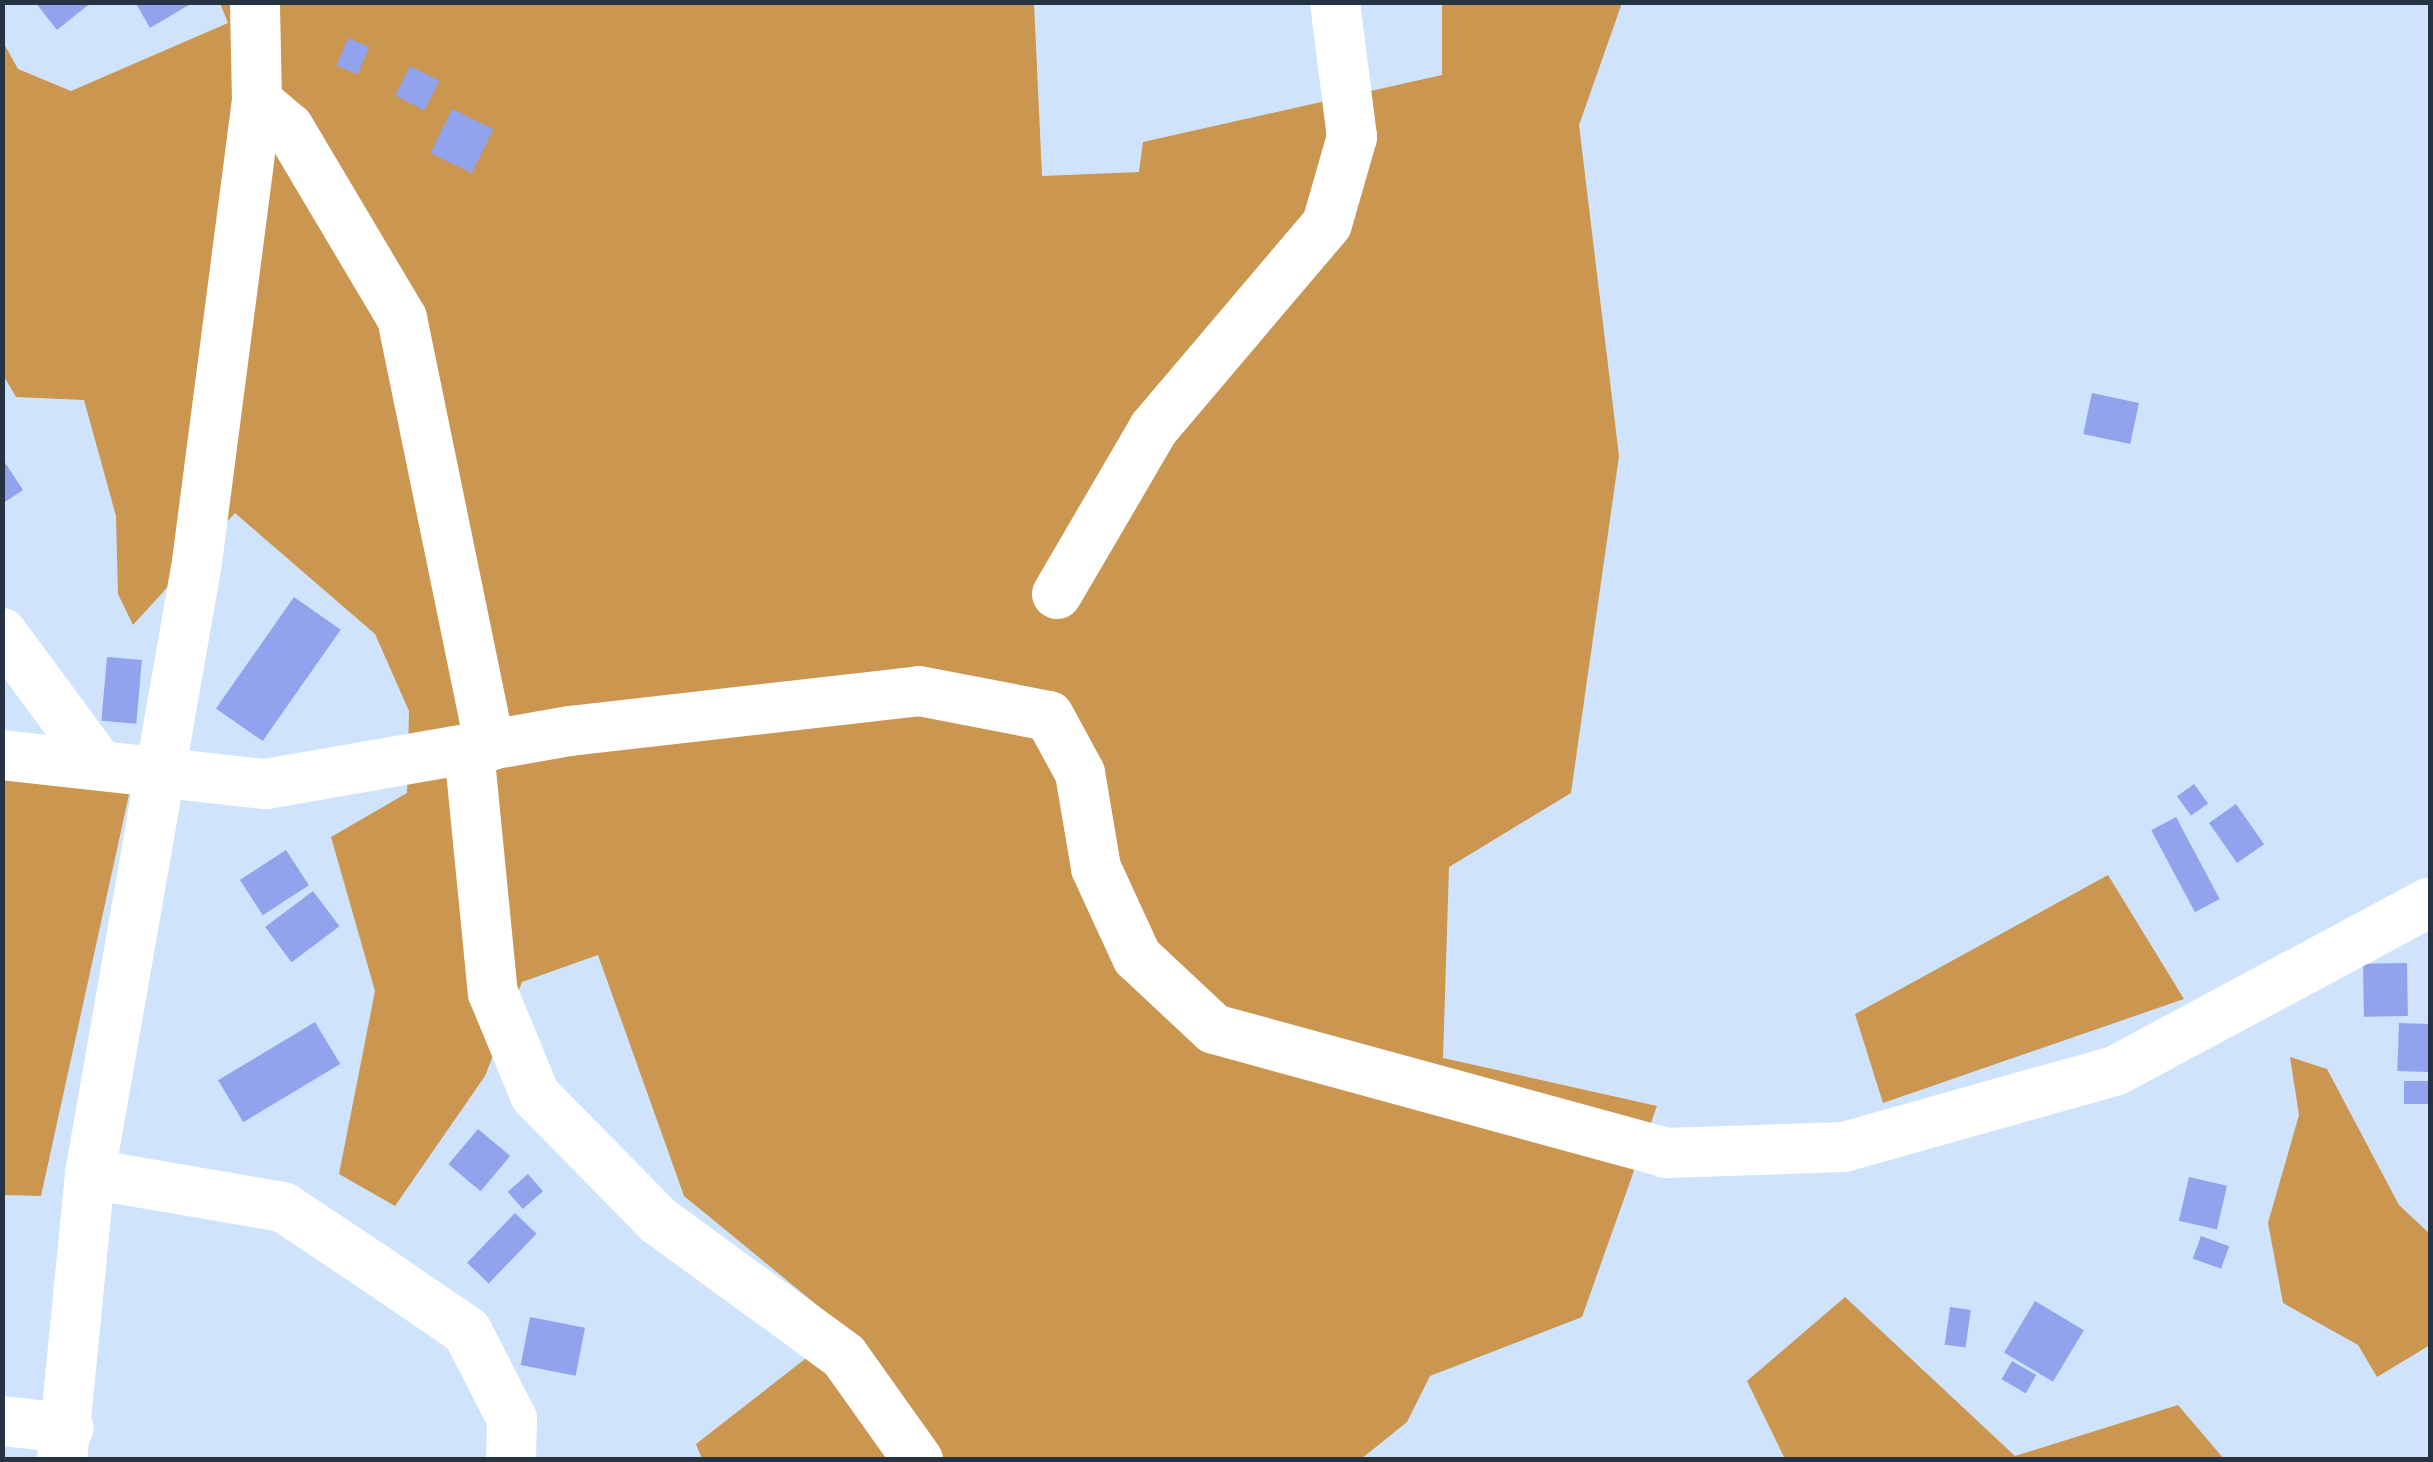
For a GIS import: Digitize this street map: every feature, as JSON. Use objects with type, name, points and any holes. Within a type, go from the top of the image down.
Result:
[{"type":"street","points":[[2,1421],[66,1444],[90,1174],[162,768],[256,101],[255,2]]},
{"type":"street","points":[[1057,594],[1154,428],[1327,224],[1352,137],[1336,2]]},
{"type":"street","points":[[256,101],[289,128],[402,318],[480,748],[493,993],[535,1095],[658,1220],[844,1356],[918,1460]]},
{"type":"street","points":[[2,633],[98,763]]},
{"type":"street","points":[[2,755],[162,768],[266,784],[480,748],[919,691],[1050,716],[1080,773],[1096,868],[1137,957],[1214,1029],[1666,1153],[1844,1147],[2115,1071],[2430,902]]},
{"type":"street","points":[[90,1174],[283,1206],[467,1330],[512,1419],[511,1460]]},
{"type":"shaded area","points":[[220,3],[1034,3],[1042,176],[1139,172],[1143,142],[1442,75],[1442,3],[1622,3],[1579,125],[1619,456],[1571,793],[1449,867],[1443,1058],[1657,1106],[1582,1317],[1430,1376],[1407,1422],[1361,1459],[702,1459],[696,1444],[845,1328],[684,1196],[598,955],[522,982],[485,1076],[395,1206],[339,1174],[375,991],[331,837],[407,793],[409,711],[375,634],[235,513],[133,625],[118,594],[116,516],[84,400],[16,397],[3,375],[2,40],[18,69],[71,91],[228,23]]},
{"type":"shaded area","points":[[2,780],[130,790],[41,1196],[3,1195]]},
{"type":"shaded area","points":[[2108,875],[2184,999],[1883,1103],[1855,1014]]},
{"type":"shaded area","points":[[2290,1057],[2327,1069],[2399,1205],[2430,1234],[2430,1345],[2377,1377],[2358,1345],[2283,1303],[2268,1223],[2299,1115]]},
{"type":"shaded area","points":[[1845,1297],[2015,1456],[2178,1405],[2224,1459],[1785,1459],[1747,1381]]},
{"type":"building","points":[[35,2],[92,2],[57,30]]},
{"type":"building","points":[[135,2],[194,2],[150,28]]},
{"type":"building","points":[[348,38],[369,47],[357,75],[336,66]]},
{"type":"building","points":[[410,66],[439,81],[424,110],[395,95]]},
{"type":"building","points":[[452,109],[493,129],[472,173],[431,153]]},
{"type":"building","points":[[2092,393],[2139,403],[2130,444],[2083,434]]},
{"type":"building","points":[[2,458],[23,490],[2,504]]},
{"type":"building","points":[[294,597],[341,630],[263,741],[216,708]]},
{"type":"building","points":[[107,657],[142,660],[136,724],[101,721]]},
{"type":"building","points":[[2194,784],[2208,803],[2191,816],[2177,796]]},
{"type":"building","points":[[2236,804],[2264,844],[2237,863],[2209,823]]},
{"type":"building","points":[[2176,817],[2220,899],[2195,912],[2151,830]]},
{"type":"building","points":[[286,850],[309,885],[263,915],[240,880]]},
{"type":"building","points":[[313,891],[339,926],[292,962],[265,927]]},
{"type":"building","points":[[2407,963],[2408,1016],[2364,1017],[2363,964]]},
{"type":"building","points":[[315,1022],[340,1064],[243,1122],[218,1080]]},
{"type":"building","points":[[2399,1023],[2430,1024],[2428,1072],[2397,1071]]},
{"type":"building","points":[[2404,1081],[2430,1081],[2430,1104],[2404,1104]]},
{"type":"building","points":[[478,1129],[510,1156],[481,1191],[448,1164]]},
{"type":"building","points":[[528,1174],[543,1191],[523,1209],[508,1192]]},
{"type":"building","points":[[2189,1177],[2227,1186],[2217,1230],[2179,1221]]},
{"type":"building","points":[[515,1213],[537,1234],[489,1283],[467,1263]]},
{"type":"building","points":[[2201,1236],[2229,1246],[2221,1269],[2193,1259]]},
{"type":"building","points":[[2035,1301],[2084,1330],[2053,1382],[2004,1352]]},
{"type":"building","points":[[1950,1307],[1971,1310],[1966,1348],[1945,1345]]},
{"type":"building","points":[[530,1317],[585,1328],[576,1376],[521,1365]]},
{"type":"building","points":[[2012,1361],[2036,1375],[2026,1393],[2002,1379]]}]
